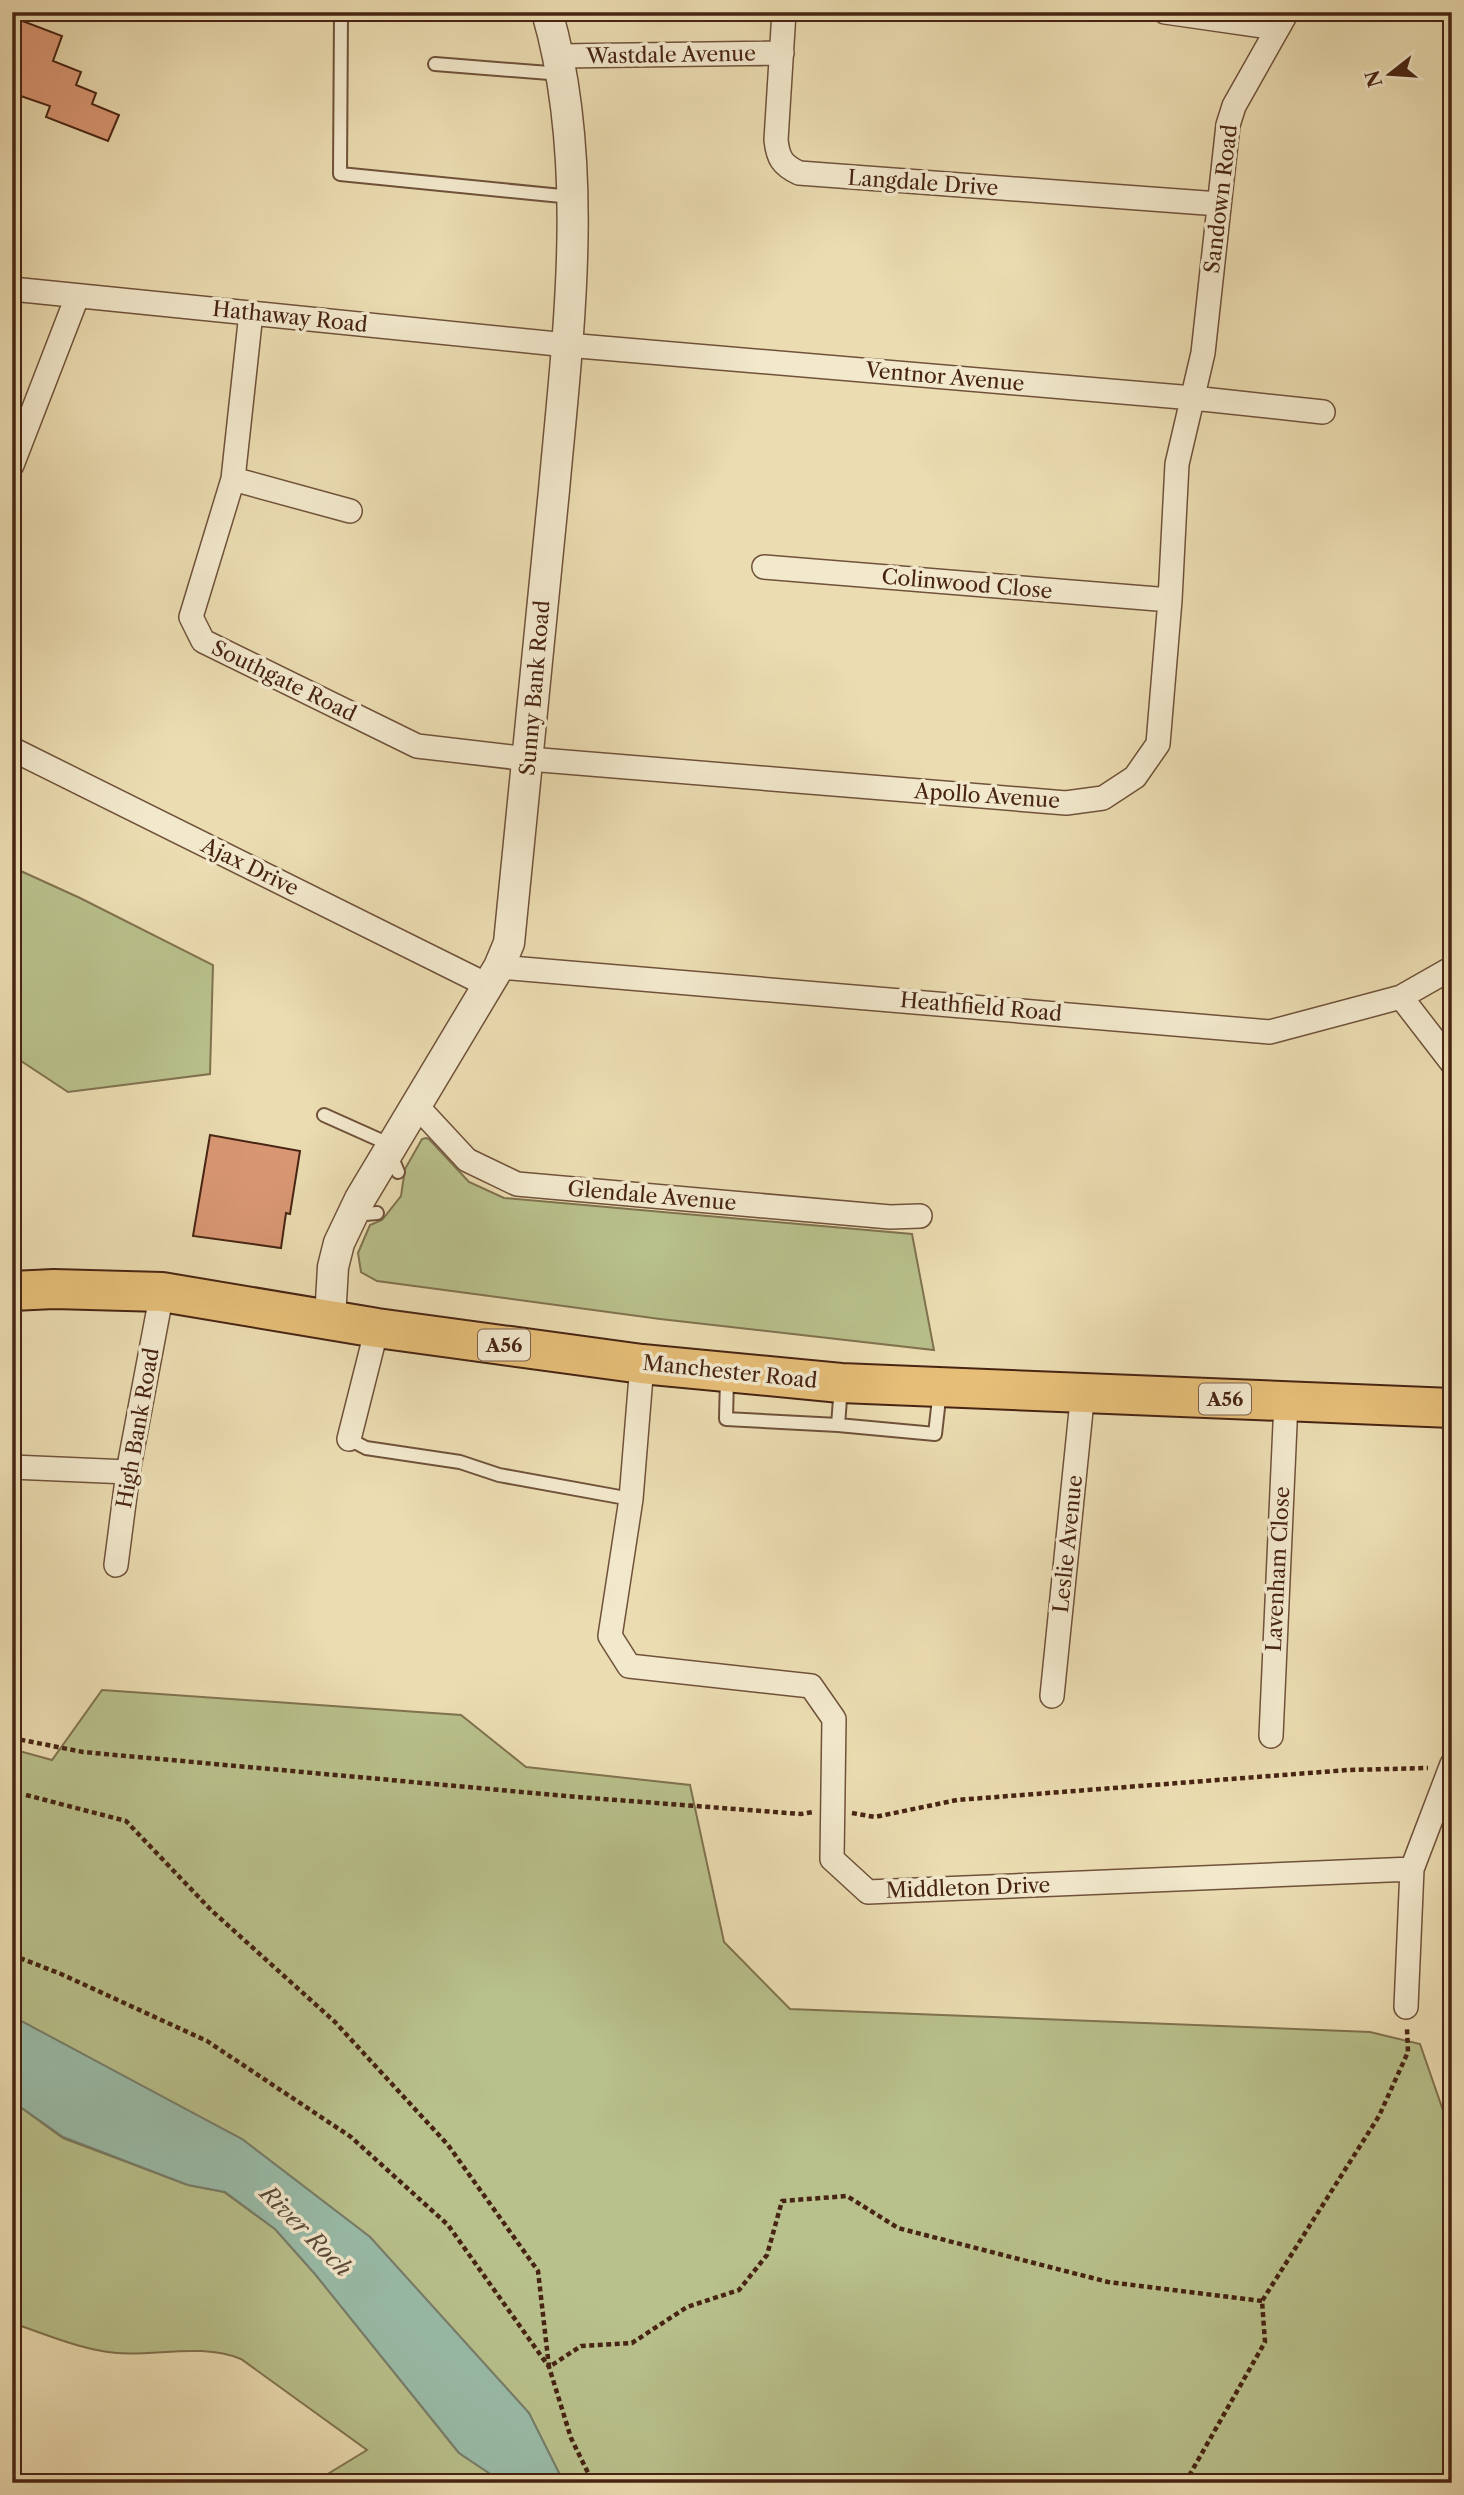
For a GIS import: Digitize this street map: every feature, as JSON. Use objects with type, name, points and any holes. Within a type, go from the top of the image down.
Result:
[{"type":"highway","name":"Manchester Road","points":[[12,1291],[54,1289],[162,1292],[377,1328],[642,1364],[841,1383],[1452,1408]]},
{"type":"street","name":"Sunny Bank Road","points":[[330,1320],[333,1267],[339,1243],[364,1214],[415,1104],[493,976],[509,943],[529,759],[567,345],[572,166],[561,65],[547,12]]},
{"type":"street","name":"Langdale Drive","points":[[784,12],[778,153],[787,167],[799,173],[1219,204]]},
{"type":"street","points":[[1164,12],[1282,20]]},
{"type":"street","name":"Sandown Road","points":[[1193,398],[1203,353],[1228,125],[1234,106],[1282,20]]},
{"type":"street","name":"Wastdale Avenue","points":[[561,65],[782,53]]},
{"type":"street","name":"Hathaway Road","points":[[12,289],[567,345]]},
{"type":"street","points":[[12,465],[77,296]]},
{"type":"street","name":"Southgate Road","points":[[251,313],[233,479],[191,617],[203,642],[417,746],[529,759]]},
{"type":"street","name":"Ventnor Avenue","points":[[567,345],[1193,398],[1323,412]]},
{"type":"street","name":"Apollo Avenue","points":[[529,759],[1066,803],[1103,798],[1135,777],[1158,744],[1170,600],[1177,464],[1193,398]]},
{"type":"street","points":[[233,479],[350,511]]},
{"type":"street","name":"Colinwood Close","points":[[764,567],[1170,600]]},
{"type":"street","name":"Ajax Drive","points":[[12,749],[493,976]]},
{"type":"street","name":"Heathfield Road","points":[[493,976],[1270,1032],[1401,997],[1452,968]]},
{"type":"street","points":[[1401,997],[1452,1063]]},
{"type":"street","name":"Glendale Avenue","points":[[415,1104],[467,1160],[517,1184],[877,1216],[920,1216]]},
{"type":"street","name":"High Bank Road","points":[[117,1565],[128,1472],[162,1292]]},
{"type":"street","points":[[349,1439],[377,1328]]},
{"type":"street","name":"Middleton Drive","points":[[642,1364],[631,1499],[610,1636],[629,1666],[811,1686],[834,1719],[832,1859],[868,1892],[1412,1869]]},
{"type":"street","name":"Leslie Avenue","points":[[1052,1696],[1083,1391]]},
{"type":"street","name":"Lavenham Close","points":[[1271,1736],[1286,1402]]},
{"type":"street","points":[[12,1467],[128,1472]]},
{"type":"street","points":[[1406,2007],[1412,1869],[1451,1766]]},
{"type":"lane","points":[[341,12],[340,174],[572,197]]},
{"type":"lane","points":[[435,64],[561,65]]},
{"type":"lane","points":[[324,1115],[393,1156]]},
{"type":"lane","points":[[727,1373],[726,1419],[935,1434],[941,1387]]},
{"type":"lane","points":[[838,1425],[841,1383]]},
{"type":"lane","points":[[349,1439],[366,1448],[460,1462],[499,1475],[631,1499]]},
{"type":"path","points":[[12,1738],[83,1752],[591,1798],[801,1814],[833,1809],[875,1817],[957,1800],[1348,1770],[1451,1766]]},
{"type":"path","points":[[26,1795],[126,1821],[211,1910],[335,2022],[448,2145],[538,2271],[549,2367],[570,2438],[593,2483]]},
{"type":"path","points":[[12,1955],[61,1974],[207,2041],[351,2137],[447,2225],[549,2367]]},
{"type":"path","points":[[1185,2483],[1265,2342],[1262,2301],[1379,2116],[1408,2052],[1406,2007]]},
{"type":"path","points":[[549,2367],[580,2346],[632,2343],[687,2307],[739,2290],[766,2255],[782,2201],[847,2196],[898,2228],[1108,2282],[1262,2301]]},
{"type":"green space","points":[[12,867],[213,965],[210,1074],[68,1092],[12,1055]]},
{"type":"green space","points":[[426,1138],[469,1182],[504,1198],[912,1234],[934,1350],[660,1319],[377,1281],[361,1272],[358,1253],[370,1225],[382,1220],[401,1196],[405,1169],[422,1139]]},
{"type":"green space","points":[[102,1690],[461,1715],[526,1767],[690,1785],[724,1942],[790,2009],[1370,2032],[1420,2044],[1446,2119],[1452,2121],[1452,2483],[564,2483],[529,2413],[370,2237],[242,2139],[12,2020],[12,1749],[52,1760]]},
{"type":"green space","points":[[12,2101],[63,2138],[188,2185],[224,2192],[275,2229],[315,2274],[459,2453],[504,2483],[313,2483],[367,2450],[241,2359],[226,2354],[195,2351],[104,2351],[77,2345],[12,2323]]},
{"type":"water","name":"River Roch","points":[[12,2016],[242,2139],[370,2237],[529,2413],[564,2483],[504,2483],[459,2453],[315,2274],[275,2229],[225,2192],[188,2185],[63,2137],[12,2101]]},
{"type":"building","points":[[12,17],[62,36],[53,61],[81,72],[76,85],[96,93],[92,104],[119,115],[108,141],[46,117],[50,106],[12,93]]},
{"type":"building","points":[[210,1135],[300,1151],[290,1214],[286,1213],[281,1248],[193,1236]]}]
